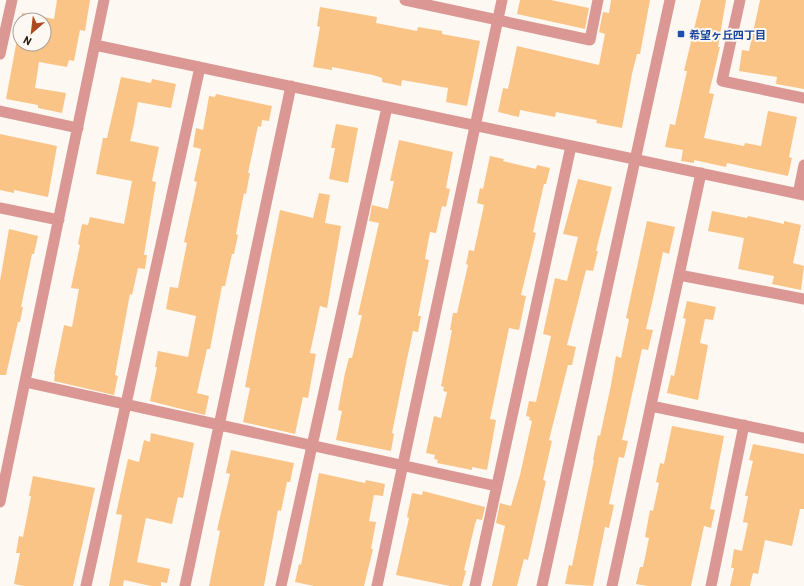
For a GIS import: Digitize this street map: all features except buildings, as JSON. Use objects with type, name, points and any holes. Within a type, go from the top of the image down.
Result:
[{"type":"street","points":[[0,54],[12,0]]},
{"type":"street","points":[[0,502],[104,0]]},
{"type":"street","points":[[405,0],[590,40],[598,0]]},
{"type":"street","points":[[377,586],[502,0]]},
{"type":"street","points":[[542,586],[670,0]]},
{"type":"street","points":[[740,0],[722,81],[804,98]]},
{"type":"street","points":[[95,45],[801,194],[804,165]]},
{"type":"street","points":[[86,586],[200,67]]},
{"type":"street","points":[[184,586],[291,86]]},
{"type":"street","points":[[281,586],[387,107]]},
{"type":"street","points":[[0,111],[78,128]]},
{"type":"street","points":[[474,586],[571,146]]},
{"type":"street","points":[[612,586],[701,173]]},
{"type":"street","points":[[0,208],[59,220]]},
{"type":"street","points":[[679,275],[804,299]]},
{"type":"street","points":[[25,382],[496,486]]},
{"type":"street","points":[[651,406],[804,438]]},
{"type":"street","points":[[711,586],[744,425]]},
{"type":"place","name":"希望ヶ丘四丁目","points":[[681,34]]}]
